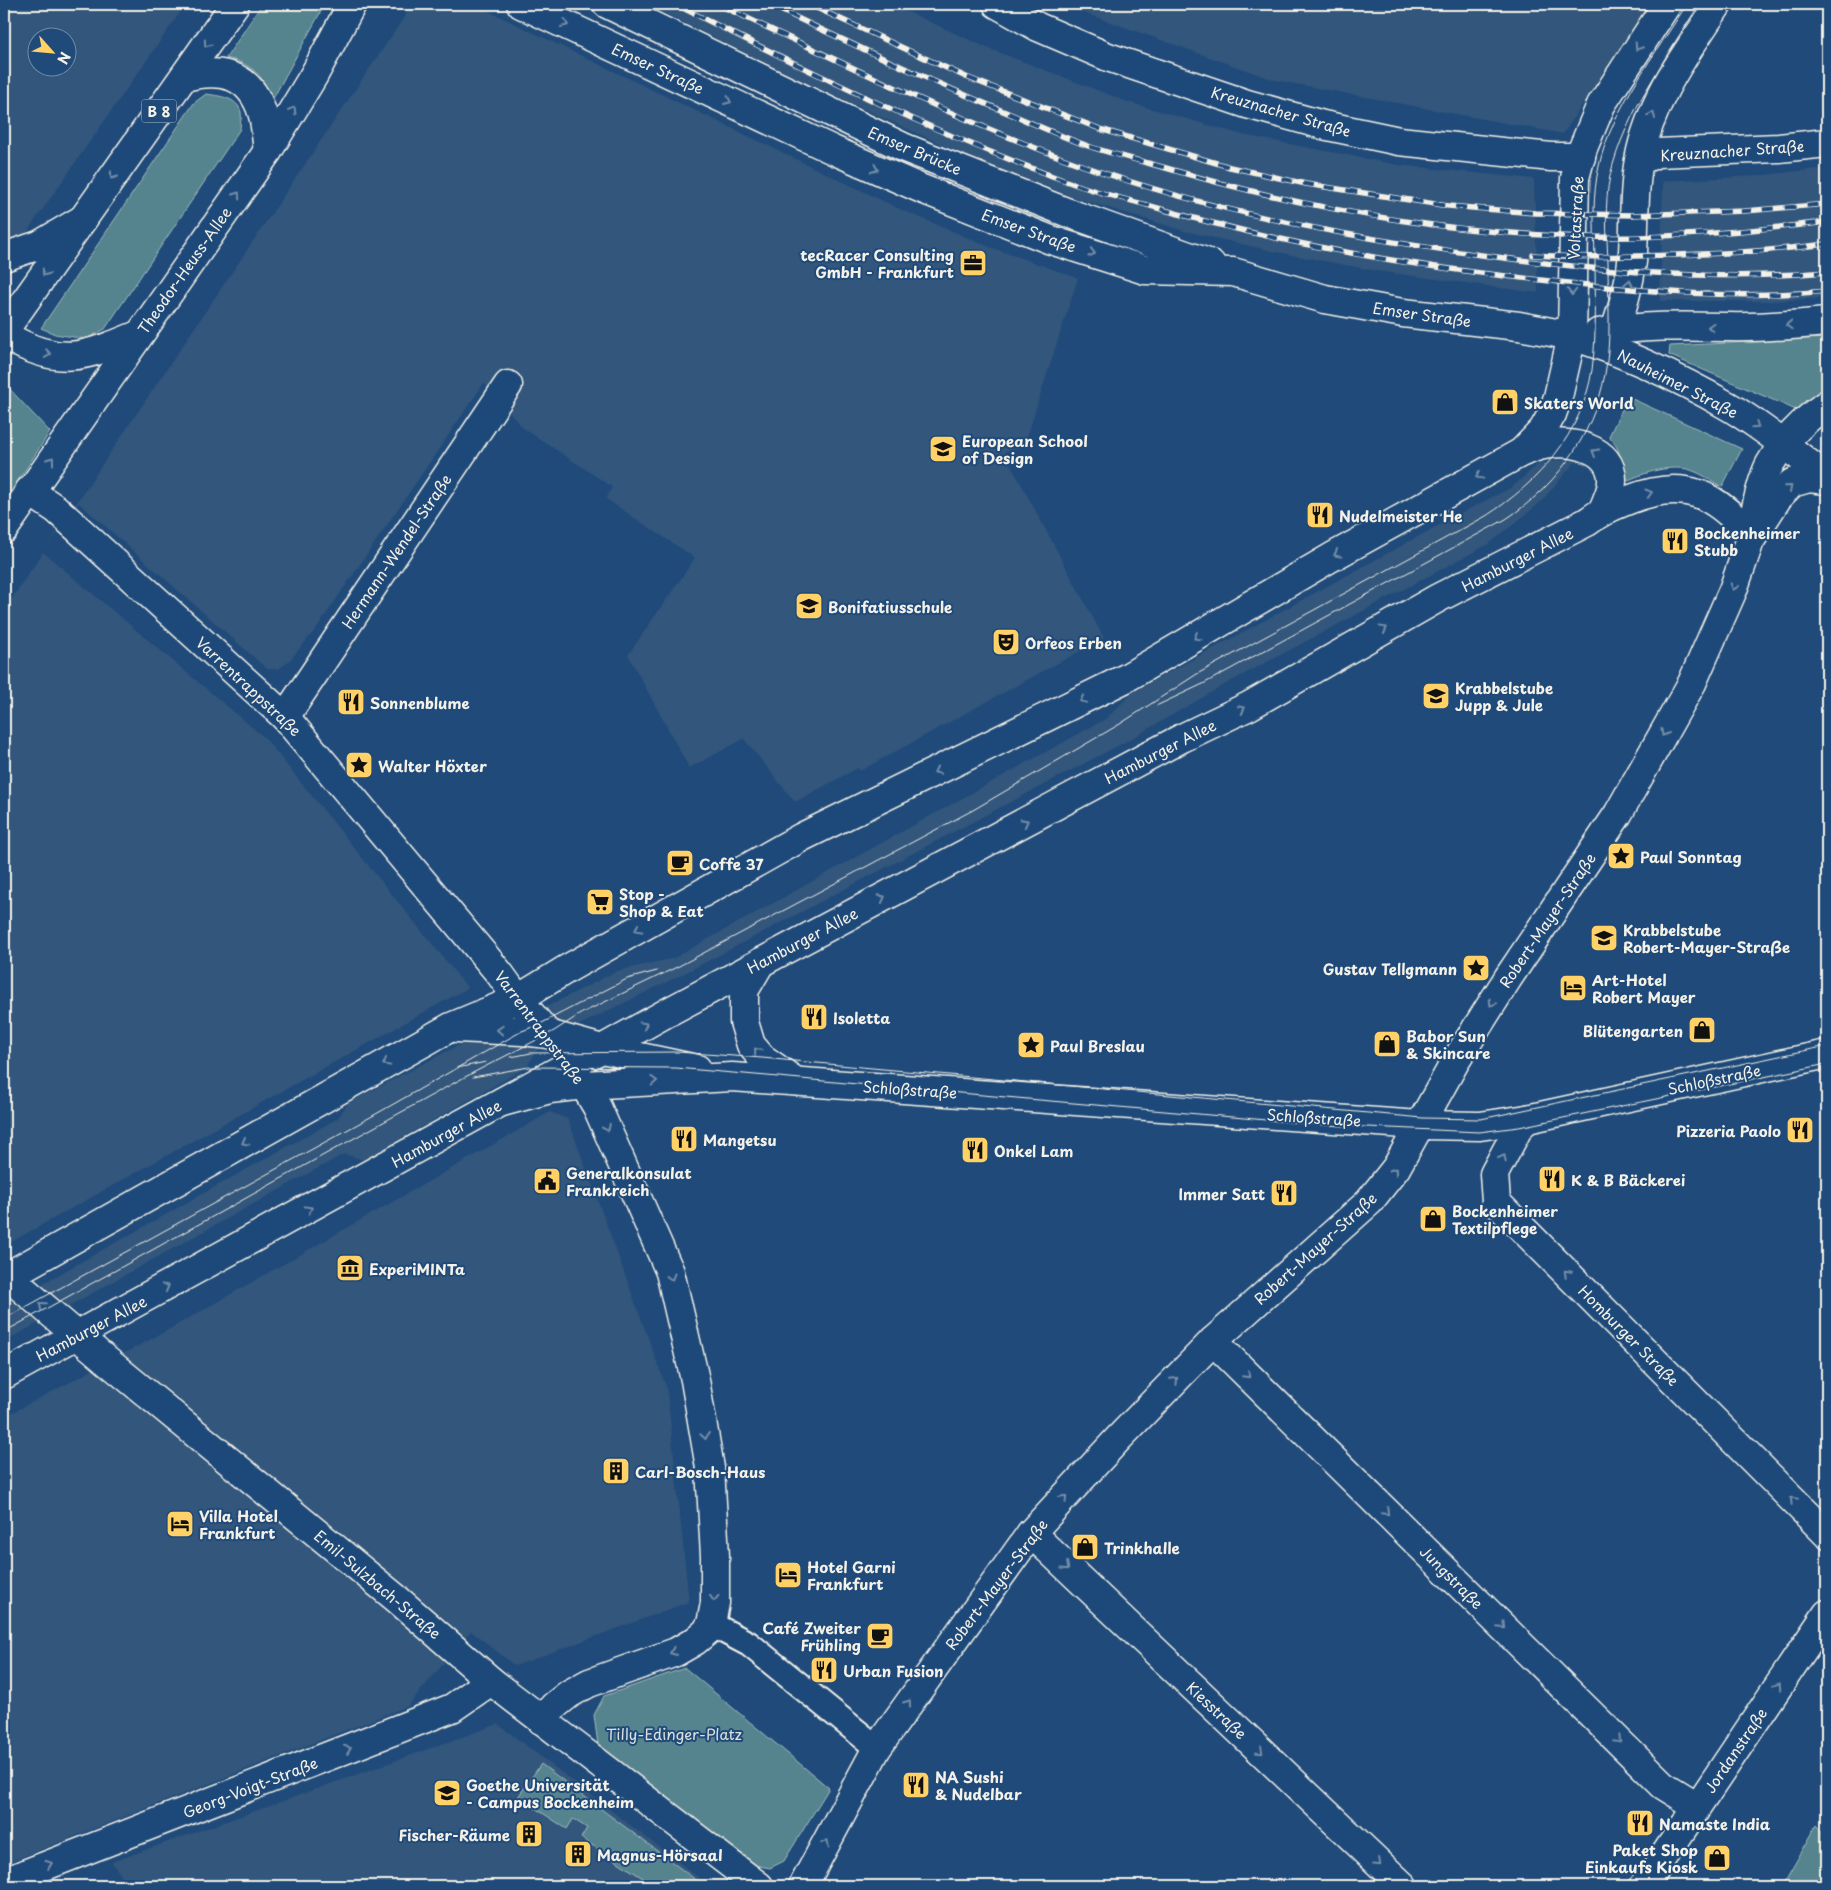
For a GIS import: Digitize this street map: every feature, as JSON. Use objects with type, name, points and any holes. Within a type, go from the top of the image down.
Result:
[{"type":"street","name":"B 8","points":[[4,333],[235,4]]},
{"type":"street","name":"Theodor-Heuss-Allee","points":[[4,529],[268,151],[314,75],[352,4]]},
{"type":"street","name":"Emser Straße","points":[[521,4],[833,150],[922,189],[1050,240],[1145,270],[1233,272],[1325,299],[1403,313],[1520,326],[1572,336]]},
{"type":"street","name":"Emser Brücke","points":[[607,4],[914,151],[1066,212],[1233,272]]},
{"type":"street","name":"Kreuznacher Straße","points":[[999,4],[1038,27],[1108,57],[1247,104],[1323,125],[1400,141],[1551,157],[1581,156]]},
{"type":"street","name":"Voltastraße","points":[[1572,336],[1575,178],[1581,156],[1590,128],[1601,105],[1667,4]]},
{"type":"street","points":[[1615,330],[1630,281],[1638,161],[1650,120],[1668,82],[1718,4]]},
{"type":"street","points":[[184,77],[200,73],[218,72],[236,78],[248,87],[256,97],[262,114],[268,151]]},
{"type":"street","name":"Kreuznacher Straße","points":[[1638,161],[1657,153],[1779,148],[1827,143]]},
{"type":"street","points":[[4,256],[39,245],[83,219]]},
{"type":"street","points":[[1522,452],[1543,430],[1552,414],[1558,397],[1572,336],[1649,326],[1737,327],[1827,322]]},
{"type":"street","points":[[4,333],[38,352],[72,356],[103,350],[138,335]]},
{"type":"street","name":"Nauheimer Straße","points":[[1572,336],[1636,360],[1728,407],[1784,445],[1827,478]]},
{"type":"street","name":"Hermann-Wendel-Straße","points":[[285,717],[508,385]]},
{"type":"street","points":[[1784,445],[1800,425],[1827,404]]},
{"type":"street","points":[[5,1276],[451,1027],[518,999],[567,969],[802,837],[1126,678],[1332,556],[1522,452],[1544,445],[1563,443],[1578,444],[1602,456],[1611,471],[1612,482],[1603,510]]},
{"type":"street","name":"Robert-Mayer-Straße","points":[[803,1886],[877,1748],[1031,1534],[1118,1439],[1212,1341],[1369,1202],[1396,1168],[1455,1062],[1508,978],[1623,806],[1696,675],[1733,590],[1750,538],[1758,499],[1770,465],[1784,445]]},
{"type":"street","name":"Robert-Mayer-Straße","points":[[1750,538],[1779,496],[1792,483],[1809,478],[1827,478]]},
{"type":"street","name":"Hamburger Allee","points":[[577,1075],[602,1049],[761,962],[1182,738],[1248,706],[1438,598],[1587,522],[1603,510],[1644,494],[1676,489],[1700,495],[1715,502],[1732,514],[1750,538]]},
{"type":"street","name":"Varrentrappstraße","points":[[29,492],[56,509],[285,717],[500,974],[518,999],[548,1034],[577,1075],[625,1167],[670,1272],[695,1380],[710,1468],[715,1556],[715,1603],[711,1624]]},
{"type":"street","points":[[761,962],[744,991],[744,1022],[752,1045],[762,1058],[795,1081]]},
{"type":"street","name":"Schloßstraße","points":[[451,1027],[548,1034],[602,1049],[732,1077]]},
{"type":"street","name":"Schloßstraße","points":[[502,1102],[550,1089],[577,1075],[732,1077],[1420,1125],[1480,1126],[1527,1119],[1827,1054]]},
{"type":"street","name":"Hamburger Allee","points":[[4,1376],[502,1102]]},
{"type":"street","name":"Homburger Straße","points":[[1527,1119],[1519,1127],[1494,1174],[1496,1202],[1827,1534]]},
{"type":"street","name":"Emil-Sulzbach-Straße","points":[[5,1276],[397,1599],[491,1681],[759,1886]]},
{"type":"street","name":"Jungstraße","points":[[1212,1341],[1663,1785],[1697,1806]]},
{"type":"street","name":"Kiesstraße","points":[[1031,1534],[1403,1886]]},
{"type":"street","name":"Jordanstraße","points":[[1644,1886],[1827,1614]]},
{"type":"street","points":[[541,1720],[569,1694],[589,1684],[676,1652],[695,1641],[706,1632],[711,1624],[749,1644],[877,1748]]},
{"type":"street","name":"Georg-Voigt-Straße","points":[[4,1882],[452,1708],[491,1681]]},
{"type":"shaded area","points":[[4,4],[186,4],[4,265]]},
{"type":"shaded area","points":[[413,4],[474,4],[900,209],[990,247],[1078,278],[1024,446],[1004,452],[1104,638],[860,771],[858,768],[795,802],[744,739],[689,768],[628,655],[695,558],[606,499],[612,487],[523,428],[484,383],[316,629],[290,660],[279,669],[267,669],[79,503],[45,550]]},
{"type":"shaded area","points":[[646,4],[891,4],[985,47],[1128,102],[1243,135],[1399,165],[1534,179],[1538,293],[1377,271],[1276,252],[1184,231],[1076,198],[976,160],[806,83]]},
{"type":"shaded area","points":[[1059,4],[1650,4],[1563,134],[1274,80]]},
{"type":"shaded area","points":[[1827,168],[1827,298],[1773,301],[1660,301],[1663,181],[1754,176]]},
{"type":"shaded area","points":[[1557,460],[1576,461],[1540,503],[1489,544],[1226,684],[1129,740],[687,972],[541,1044],[527,1067],[364,1160],[344,1154],[4,1342],[4,1305],[338,1118],[348,1103],[457,1046],[518,1021],[617,971],[674,958],[1107,718],[1133,692],[1512,487],[1537,465]]},
{"type":"shaded area","points":[[43,552],[265,738],[468,988],[4,1246],[4,610]]},
{"type":"shaded area","points":[[550,1112],[568,1119],[667,1389],[689,1602],[515,1666],[471,1631],[408,1706],[4,1864],[4,1417],[166,1331]]},
{"type":"shaded area","name":"Goethe Universität - Campus Bockenheim","points":[[498,1724],[710,1886],[128,1886],[112,1862]]},
{"type":"green space","points":[[262,4],[325,4],[270,104],[266,86],[257,73],[235,60],[226,58]]},
{"type":"green space","points":[[206,94],[227,98],[236,103],[241,112],[240,129],[105,329],[86,339],[55,334],[41,328],[194,103]]},
{"type":"green space","points":[[1827,338],[1827,393],[1796,410],[1669,355],[1670,346]]},
{"type":"green space","points":[[4,383],[50,432],[4,502]]},
{"type":"green space","points":[[1628,397],[1742,449],[1722,487],[1696,472],[1679,468],[1653,471],[1622,483],[1621,458],[1609,436]]},
{"type":"green space","name":"Tilly-Edinger-Platz","points":[[685,1668],[829,1788],[784,1861],[770,1868],[753,1865],[598,1745],[594,1715],[604,1696]]},
{"type":"green space","points":[[541,1764],[704,1886],[651,1886],[652,1884],[581,1838],[587,1828],[573,1819],[567,1829],[518,1797]]},
{"type":"green space","points":[[1817,1825],[1827,1836],[1827,1886],[1782,1886]]},
{"type":"tram line","points":[[4,1332],[463,1078],[554,1031],[582,1013],[679,966],[973,810],[1120,724],[1197,674],[1486,516],[1505,503],[1540,472],[1555,454],[1579,415],[1587,393],[1595,342],[1594,211],[1599,166],[1605,145],[1624,103],[1687,4]]},
{"type":"tram line","points":[[1156,706],[1203,684],[1506,519],[1526,505],[1560,471],[1586,431],[1603,385],[1607,361],[1609,325],[1606,208],[1610,176],[1617,152],[1636,108],[1648,86],[1702,4]]},
{"type":"tram line","points":[[4,1319],[376,1114],[522,1031],[540,1024],[627,979],[657,971]]},
{"type":"tram line","points":[[511,1057],[531,1053],[677,1052],[762,1058],[1423,1118],[1481,1119],[1827,1046]]},
{"type":"tram line","points":[[457,1068],[486,1062]]},
{"type":"tram line","points":[[473,1077],[529,1067],[676,1068],[1323,1125],[1479,1132],[1519,1127],[1827,1064]]},
{"type":"railway","points":[[675,4],[873,101],[974,145],[1077,185],[1197,219],[1296,242],[1397,261],[1585,285],[1688,293],[1758,295],[1827,291]]},
{"type":"railway","points":[[717,4],[991,130],[1084,166],[1132,182],[1228,209],[1375,239],[1562,265],[1695,275],[1739,276],[1827,272]]},
{"type":"railway","points":[[768,4],[924,77],[1082,144],[1217,182],[1321,206],[1426,224],[1532,235],[1585,237],[1676,236],[1827,222]]},
{"type":"railway","points":[[808,4],[966,77],[1100,129],[1230,167],[1306,184],[1448,206],[1535,213],[1632,215],[1745,211],[1827,204]]},
{"type":"railway","points":[[1533,255],[1597,257],[1684,255],[1756,251],[1827,244]]},
{"type":"place","name":"tecRacer Consulting GmbH - Frankfurt","points":[[973,263]]},
{"type":"place","name":"Skaters World","points":[[1505,402]]},
{"type":"place","name":"European School of Design","points":[[943,449]]},
{"type":"place","name":"Nudelmeister He","points":[[1320,515]]},
{"type":"place","name":"Bockenheimer Stubb","points":[[1675,541]]},
{"type":"place","name":"Bonifatiusschule","points":[[809,606]]},
{"type":"place","name":"Orfeos Erben","points":[[1006,642]]},
{"type":"place","name":"Krabbelstube Jupp & Jule","points":[[1436,696]]},
{"type":"place","name":"Sonnenblume","points":[[351,702]]},
{"type":"place","name":"Walter Höxter","points":[[359,765]]},
{"type":"place","name":"Paul Sonntag","points":[[1621,856]]},
{"type":"place","name":"Coffe 37","points":[[680,863]]},
{"type":"place","name":"Stop - Shop & Eat","points":[[600,902]]},
{"type":"place","name":"Krabbelstube Robert-Mayer-Straße","points":[[1604,938]]},
{"type":"place","name":"Gustav Tellgmann","points":[[1476,968]]},
{"type":"place","name":"Art-Hotel Robert Mayer","points":[[1573,988]]},
{"type":"place","name":"Isoletta","points":[[814,1017]]},
{"type":"place","name":"Blütengarten","points":[[1702,1030]]},
{"type":"place","name":"Babor Sun & Skincare","points":[[1387,1044]]},
{"type":"place","name":"Paul Breslau","points":[[1031,1045]]},
{"type":"place","name":"Pizzeria Paolo","points":[[1800,1130]]},
{"type":"place","name":"Mangetsu","points":[[684,1139]]},
{"type":"place","name":"Onkel Lam","points":[[975,1150]]},
{"type":"place","name":"K & B Bäckerei","points":[[1552,1179]]},
{"type":"place","name":"Generalkonsulat Frankreich","points":[[547,1181]]},
{"type":"place","name":"Immer Satt","points":[[1284,1193]]},
{"type":"place","name":"Bockenheimer Textilpflege","points":[[1433,1219]]},
{"type":"place","name":"ExperiMINTa","points":[[350,1268]]},
{"type":"place","name":"Carl-Bosch-Haus","points":[[616,1471]]},
{"type":"place","name":"Villa Hotel Frankfurt","points":[[180,1524]]},
{"type":"place","name":"Trinkhalle","points":[[1085,1547]]},
{"type":"place","name":"Hotel Garni Frankfurt","points":[[788,1575]]},
{"type":"place","name":"Café Zweiter Frühling","points":[[880,1636]]},
{"type":"place","name":"Urban Fusion","points":[[824,1670]]},
{"type":"place","name":"NA Sushi & Nudelbar","points":[[916,1785]]},
{"type":"place","name":"Goethe Universität - Campus Bockenheim","points":[[447,1793]]},
{"type":"place","name":"Namaste India","points":[[1640,1823]]},
{"type":"place","name":"Fischer-Räume","points":[[529,1834]]},
{"type":"place","name":"Magnus-Hörsaal","points":[[578,1854]]},
{"type":"place","name":"Paket Shop Einkaufs Kiosk","points":[[1717,1858]]}]
